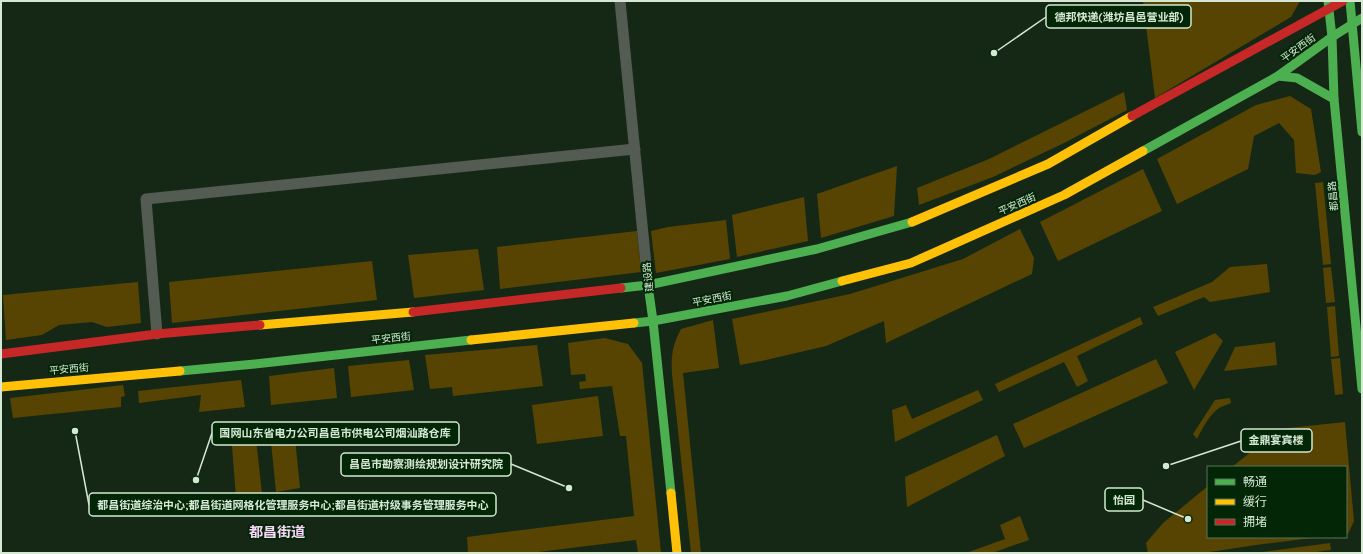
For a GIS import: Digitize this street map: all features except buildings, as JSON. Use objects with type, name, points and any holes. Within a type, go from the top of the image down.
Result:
[{"type":"main road","name":"平安西街","points":[[1,354],[157,334],[400,313],[648,285],[817,249],[907,224],[1048,164],[1329,4],[1343,1]]},
{"type":"main road","points":[[1350,1],[1362,132]]},
{"type":"main road","name":"都昌路","points":[[1329,4],[1332,37],[1334,99],[1362,389]]},
{"type":"main road","name":"平安西街","points":[[1,387],[255,364],[653,321],[787,296],[911,263],[1064,195],[1278,76],[1332,37],[1362,18]]},
{"type":"main road","points":[[1278,76],[1297,78],[1334,99]]},
{"type":"main road","name":"建设路","points":[[648,285],[677,553]]},
{"type":"street","name":"建设路","points":[[620,1],[648,285]]},
{"type":"street","points":[[157,334],[146,200],[635,149]]},
{"type":"shaded area","points":[[1143,1],[1300,1],[1291,17],[1155,98]]},
{"type":"shaded area","points":[[1124,92],[1127,110],[1064,143],[993,177],[919,205],[917,188],[989,159]]},
{"type":"shaded area","points":[[1290,96],[1311,109],[1321,172],[1315,175],[1296,173],[1294,140],[1279,123],[1254,136],[1248,169],[1177,204],[1157,159],[1256,105]]},
{"type":"shaded area","points":[[897,166],[894,216],[821,238],[817,194]]},
{"type":"shaded area","points":[[1143,169],[1162,211],[1058,261],[1040,222]]},
{"type":"shaded area","points":[[1323,182],[1331,264],[1323,265],[1315,183]]},
{"type":"shaded area","points":[[804,197],[808,241],[737,257],[732,215]]},
{"type":"shaded area","points":[[726,220],[730,259],[656,273],[651,231],[668,227]]},
{"type":"shaded area","points":[[1020,229],[1034,258],[1032,274],[886,343],[884,321],[826,346],[740,365],[732,319],[850,294],[963,259]]},
{"type":"shaded area","points":[[637,231],[641,272],[500,289],[497,247]]},
{"type":"shaded area","points":[[478,249],[484,290],[414,298],[408,255]]},
{"type":"shaded area","points":[[372,261],[377,300],[172,323],[169,282]]},
{"type":"shaded area","points":[[1267,264],[1270,292],[1210,302],[1204,297],[1158,316],[1153,307],[1212,282],[1230,267]]},
{"type":"shaded area","points":[[1331,267],[1335,302],[1326,303],[1323,268]]},
{"type":"shaded area","points":[[138,282],[141,323],[107,327],[92,322],[59,325],[42,335],[6,340],[3,295]]},
{"type":"shaded area","points":[[1335,306],[1339,356],[1331,357],[1327,307]]},
{"type":"shaded area","points":[[1140,317],[1143,324],[1077,356],[1088,381],[1077,387],[1064,362],[999,392],[995,384]]},
{"type":"shaded area","points":[[713,320],[719,368],[683,373],[701,553],[691,553],[672,374],[672,356],[674,346],[681,329]]},
{"type":"shaded area","points":[[1215,333],[1223,341],[1194,390],[1175,352]]},
{"type":"shaded area","points":[[605,338],[628,344],[642,363],[661,553],[638,553],[636,540],[530,553],[468,553],[467,537],[634,516],[626,436],[620,436],[612,386],[580,389],[579,382],[586,381],[585,374],[571,375],[568,343]]},
{"type":"shaded area","points":[[1275,342],[1277,365],[1224,371],[1235,347]]},
{"type":"shaded area","points":[[537,345],[543,386],[453,396],[452,387],[430,389],[425,355]]},
{"type":"shaded area","points":[[1340,358],[1343,394],[1335,395],[1331,359]]},
{"type":"shaded area","points":[[1156,359],[1168,383],[1024,448],[1013,424]]},
{"type":"shaded area","points":[[409,360],[414,390],[351,397],[348,366]]},
{"type":"shaded area","points":[[334,368],[337,398],[271,405],[269,376]]},
{"type":"shaded area","points":[[241,380],[245,407],[199,412],[201,395],[139,403],[138,391]]},
{"type":"shaded area","points":[[123,385],[125,396],[121,397],[121,407],[13,418],[10,398]]},
{"type":"shaded area","points":[[978,390],[983,400],[895,442],[892,410],[906,405],[912,419]]},
{"type":"shaded area","points":[[598,396],[603,436],[537,444],[532,405]]},
{"type":"shaded area","points":[[1230,398],[1231,403],[1219,408],[1212,414],[1197,439],[1193,434],[1215,400]]},
{"type":"shaded area","points":[[1345,422],[1354,521],[1348,534],[1347,466],[1233,466],[1257,447],[1260,450],[1264,446],[1262,443],[1279,429]]},
{"type":"shaded area","points":[[283,429],[289,430],[295,438],[300,488],[276,492],[270,432]]},
{"type":"shaded area","points":[[255,430],[262,494],[236,497],[232,446],[233,436],[240,432]]},
{"type":"shaded area","points":[[997,435],[1005,456],[907,507],[905,477]]},
{"type":"shaded area","points":[[1207,487],[1207,538],[1312,538],[1203,553],[1148,553],[1146,543],[1163,523]]},
{"type":"shaded area","points":[[1020,516],[1029,540],[992,553],[966,553],[1005,539],[1000,525]]},
{"type":"shaded area","points":[[1330,543],[1331,550],[1308,553],[1254,553]]},
{"type":"traffic: fast","points":[[1328,1],[1332,37],[1334,99],[1362,389]]},
{"type":"traffic: fast","points":[[1350,1],[1362,132]]},
{"type":"traffic: fast","points":[[1143,151],[1278,76],[1332,37],[1362,18]]},
{"type":"traffic: fast","points":[[1278,76],[1297,78],[1334,99]]},
{"type":"traffic: fast","points":[[621,288],[648,285],[817,249],[912,222]]},
{"type":"traffic: fast","points":[[634,323],[653,321],[787,296],[842,281]]},
{"type":"traffic: fast","points":[[648,285],[671,493]]},
{"type":"traffic: fast","points":[[180,371],[471,340]]},
{"type":"traffic: slow","points":[[912,222],[1048,164],[1132,116]]},
{"type":"traffic: slow","points":[[842,281],[911,263],[1064,195],[1143,151]]},
{"type":"traffic: slow","points":[[260,325],[413,312]]},
{"type":"traffic: slow","points":[[471,340],[634,323]]},
{"type":"traffic: slow","points":[[1,387],[180,371]]},
{"type":"traffic: slow","points":[[671,493],[677,553]]},
{"type":"traffic: jam","points":[[1132,116],[1343,1]]},
{"type":"traffic: jam","points":[[413,312],[621,288]]},
{"type":"traffic: jam","points":[[1,354],[157,334],[260,325]]},
{"type":"place","name":"德邦快递(潍坊昌邑营业部)","points":[[994,53]]},
{"type":"place","name":"都昌街道综治中心;都昌街道网格化管理服务中心;都昌街道村级事务管理服务中心","points":[[75,431]]},
{"type":"place","name":"金鼎宴宾楼","points":[[1166,466]]},
{"type":"place","name":"国网山东省电力公司昌邑市供电公司烟汕路仓库","points":[[196,480]]},
{"type":"place","name":"昌邑市勘察测绘规划设计研究院","points":[[569,488]]},
{"type":"place","name":"怡园","points":[[1188,519]]},
{"type":"district","name":"都昌街道","points":[[277,532]]}]
